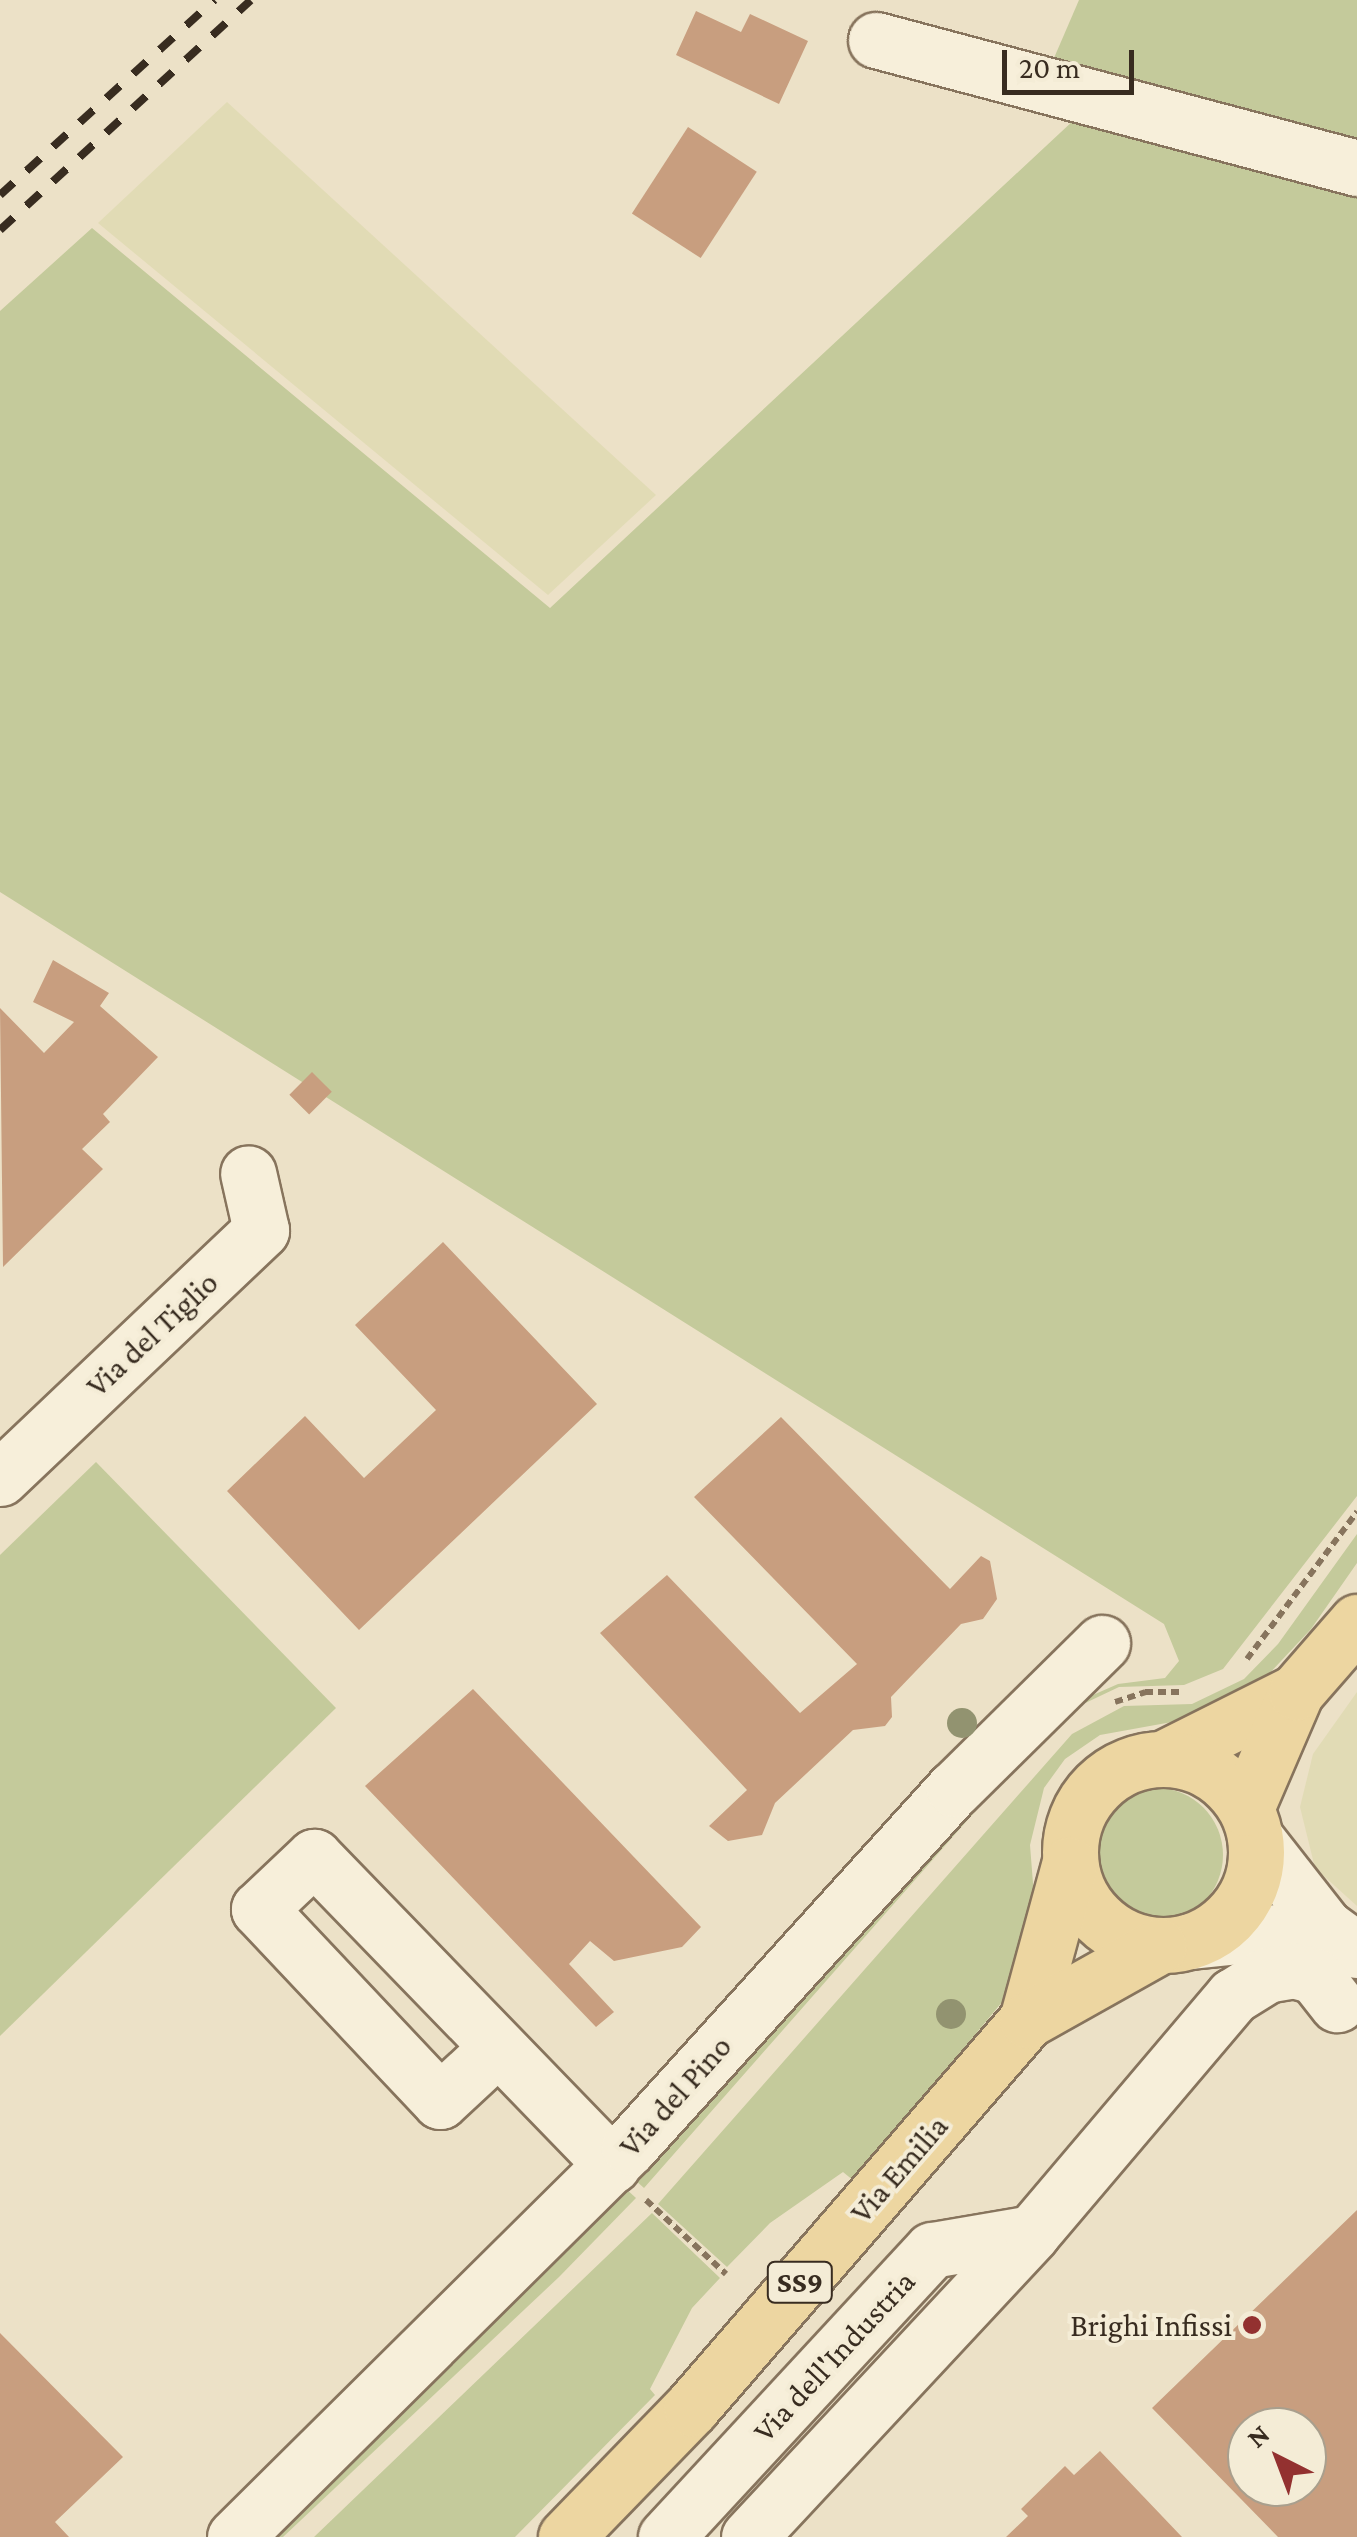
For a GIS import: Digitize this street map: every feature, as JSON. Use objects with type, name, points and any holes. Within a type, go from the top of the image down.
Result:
[{"type":"main road","name":"Via Emilia","points":[[1027,2020],[1069,1865],[1070,1832],[1083,1801],[1105,1778],[1134,1762],[1166,1758],[1296,1692],[1357,1622]]},
{"type":"main road","name":"Via Emilia","points":[[566,2537],[691,2408],[1027,2020],[1175,1944],[1220,1926],[1242,1902],[1255,1872],[1251,1823],[1296,1692]]},
{"type":"main road","points":[[1166,1758],[1198,1764],[1226,1781],[1251,1823]]},
{"type":"main road","points":[[1069,1865],[1079,1896],[1099,1922],[1126,1939],[1175,1944]]},
{"type":"street","points":[[876,40],[1357,168]]},
{"type":"street","name":"Via del Tiglio","points":[[0,1478],[262,1230],[248,1173]]},
{"type":"street","name":"Via del Pino","points":[[235,2537],[636,2190],[954,1789],[1102,1643]]},
{"type":"street","points":[[1251,1823],[1341,1938]]},
{"type":"street","points":[[1175,1944],[1341,1938]]},
{"type":"street","name":"Via dell'Industria","points":[[750,2537],[1032,2233],[1125,2118],[1232,1996],[1266,1975],[1292,1970],[1315,1976],[1337,2004]]},
{"type":"street","points":[[495,2050],[636,2190]]},
{"type":"street","name":"Via dell'Industria","points":[[666,2537],[932,2250],[1032,2233]]},
{"type":"street","points":[[792,2401],[838,2441]]},
{"type":"path","points":[[1235,1672],[1303,1592],[1357,1512]]},
{"type":"path","points":[[1099,1706],[1145,1692],[1195,1692]]},
{"type":"path","points":[[636,2190],[726,2274]]},
{"type":"shaded area","points":[[227,102],[656,495],[548,595],[98,223]]},
{"type":"shaded area","points":[[1357,1692],[1357,1906],[1315,1868],[1300,1807],[1313,1754]]},
{"type":"green space","points":[[1079,0],[1357,0],[1357,152],[1060,75],[1054,58]]},
{"type":"green space","points":[[1075,119],[1357,193],[1357,1496],[1223,1669],[1184,1685],[1119,1687],[1060,1715],[644,2188],[635,2180],[1061,1709],[1118,1684],[1165,1678],[1179,1661],[1164,1624],[0,892],[0,311],[92,228],[550,608]]},
{"type":"green space","points":[[96,1462],[336,1708],[0,2036],[0,1555]]},
{"type":"green space","points":[[1357,1534],[1357,1563],[1311,1629],[1265,1678],[1194,1718],[1100,1735],[1065,1759],[1044,1788],[1030,1845],[1035,1909],[1017,1984],[854,2181],[843,2172],[770,2223],[727,2267],[658,2204],[1072,1734],[1124,1706],[1192,1704],[1244,1679],[1278,1644]]},
{"type":"green space","points":[[1156,1788],[1182,1793],[1203,1808],[1218,1829],[1223,1855],[1218,1881],[1203,1902],[1182,1917],[1156,1922],[1130,1917],[1109,1902],[1094,1881],[1089,1855],[1094,1829],[1109,1808],[1130,1793]]},
{"type":"green space","points":[[625,2188],[636,2198],[559,2277],[283,2537],[261,2537]]},
{"type":"green space","points":[[652,2213],[720,2278],[692,2308],[650,2389],[655,2395],[515,2537],[314,2537]]},
{"type":"building","points":[[696,11],[741,32],[750,14],[808,41],[779,104],[676,55]]},
{"type":"building","points":[[688,127],[757,172],[701,258],[632,213]]},
{"type":"building","points":[[53,960],[109,993],[100,1006],[158,1057],[103,1114],[110,1122],[82,1149],[103,1169],[3,1267],[0,1008],[44,1053],[74,1022],[33,1002]]},
{"type":"building","points":[[312,1072],[332,1092],[309,1114],[289,1095]]},
{"type":"building","points":[[443,1242],[597,1404],[359,1630],[227,1491],[305,1416],[364,1478],[436,1410],[355,1325]]},
{"type":"building","points":[[781,1417],[950,1589],[981,1556],[990,1561],[997,1599],[983,1619],[961,1624],[891,1697],[892,1717],[885,1726],[853,1730],[775,1803],[762,1835],[728,1841],[709,1826],[747,1790],[600,1633],[667,1575],[800,1713],[857,1664],[694,1497]]},
{"type":"building","points":[[473,1689],[701,1927],[682,1947],[614,1961],[590,1941],[569,1964],[614,2012],[596,2027],[365,1786]]},
{"type":"building","points":[[1357,2210],[1357,2537],[1278,2537],[1249,2507],[1327,2507],[1327,2407],[1227,2407],[1227,2485],[1152,2408]]},
{"type":"building","points":[[0,2333],[123,2457],[55,2522],[69,2537],[0,2537]]},
{"type":"building","points":[[1100,2451],[1182,2537],[1006,2537],[1028,2516],[1021,2509],[1065,2466],[1074,2475]]},
{"type":"railway","points":[[0,195],[214,0]]},
{"type":"railway","points":[[0,230],[251,0]]},
{"type":"place","name":"Brighi Infissi","points":[[1252,2325]]}]
